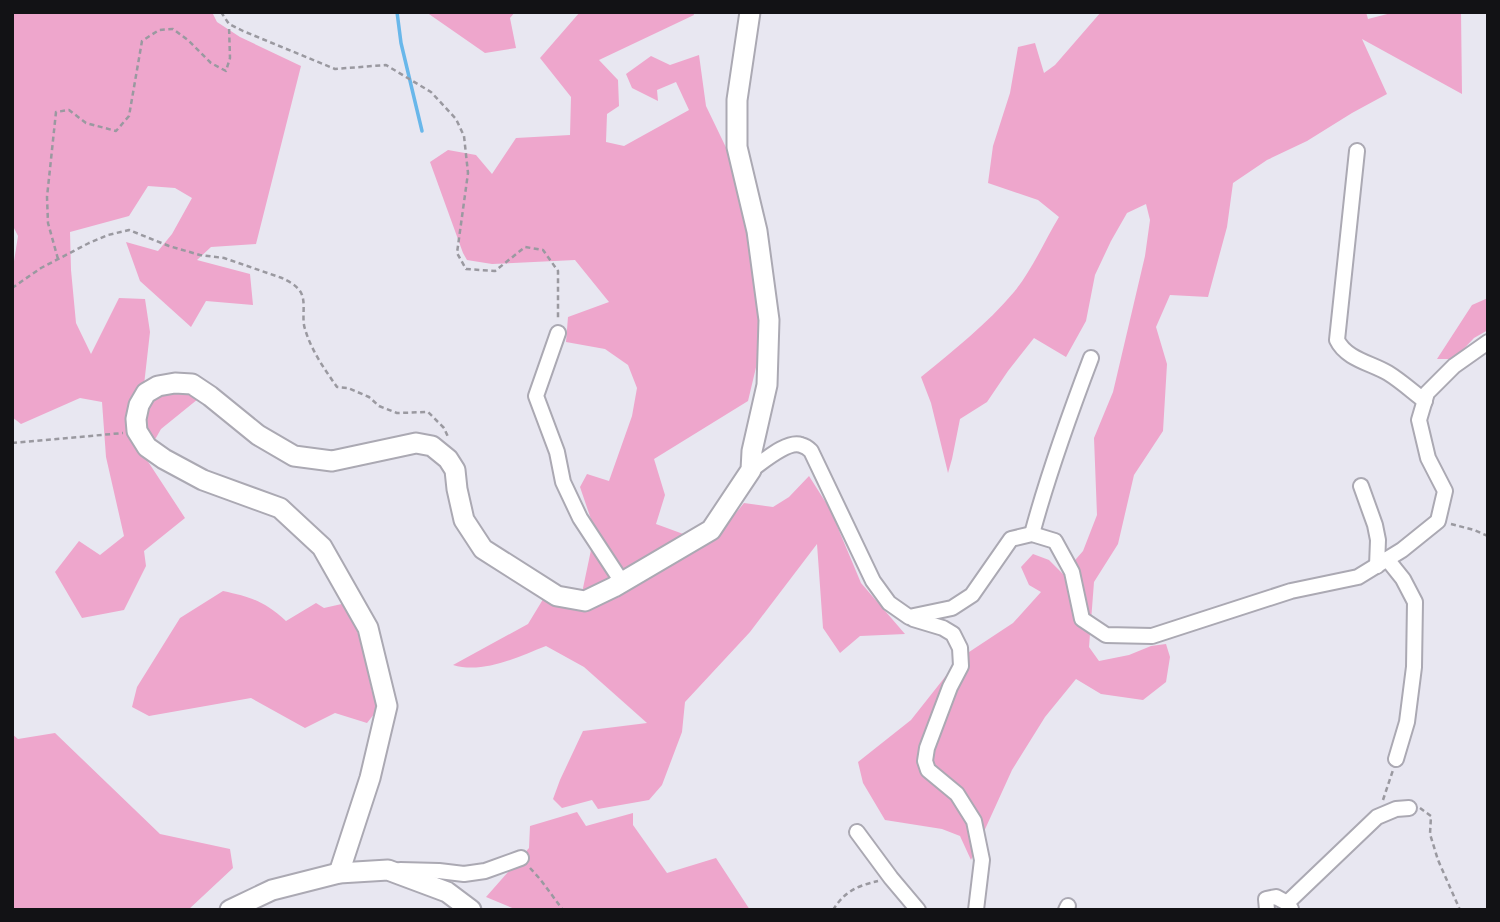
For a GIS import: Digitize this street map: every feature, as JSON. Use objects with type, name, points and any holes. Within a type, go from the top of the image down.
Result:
[{"type":"street","points":[[750,12],[737,100],[737,147],[757,231],[769,320],[767,385],[752,451],[751,470]]},
{"type":"street","points":[[1357,151],[1337,340],[1341,348],[1350,355],[1389,374],[1425,401]]},
{"type":"street","points":[[558,333],[536,396],[557,452],[563,482],[580,518],[622,582]]},
{"type":"street","points":[[909,617],[952,608],[972,595],[1011,539],[1032,534],[1055,541],[1072,572],[1082,619],[1106,635],[1152,636],[1291,591],[1358,578],[1402,550],[1438,521],[1445,491],[1428,458],[1419,420],[1427,393],[1454,366],[1488,342]]},
{"type":"street","points":[[1032,534],[1059,443],[1091,358]]},
{"type":"street","points":[[338,873],[370,778],[387,706],[368,628],[322,547],[279,508],[203,480],[164,460],[146,447],[136,431],[136,419],[139,405],[146,393],[159,386],[192,384],[258,435],[294,456],[332,461],[416,443],[432,446],[448,459],[455,470],[464,520],[483,549],[557,596],[584,601],[711,530],[751,470],[782,449],[793,444],[803,445],[811,451],[873,581],[890,603],[909,617],[953,634],[960,648],[961,666],[927,747],[925,761],[928,771],[957,794],[974,821],[982,860],[976,910]]},
{"type":"street","points":[[1361,486],[1375,525],[1382,563],[1403,579],[1415,601],[1414,667],[1406,722],[1396,759]]},
{"type":"street","points":[[1267,910],[1266,899],[1276,897],[1289,906],[1377,817],[1396,809],[1409,808]]},
{"type":"street","points":[[857,832],[918,910]]},
{"type":"street","points":[[230,910],[272,890],[338,873],[388,870],[464,874],[485,871],[521,858]]},
{"type":"street","points":[[388,870],[447,892],[471,910]]},
{"type":"path","points":[[58,259],[48,223],[47,197],[56,112],[69,110],[86,123],[116,131],[129,116],[142,41],[159,30],[173,29],[211,63],[226,71],[230,58],[229,24],[222,12]]},
{"type":"path","points":[[229,24],[335,69],[386,65],[430,92],[456,119],[464,136],[468,173],[457,253],[466,268],[495,271],[526,247],[543,250],[558,271],[558,333]]},
{"type":"path","points":[[12,288],[58,259],[108,235],[129,230],[169,246],[200,255],[224,258],[282,278],[300,291],[305,332],[337,387],[348,388],[369,397],[397,413],[428,412],[444,428],[450,441]]},
{"type":"path","points":[[12,443],[136,431]]},
{"type":"path","points":[[1438,521],[1488,536]]},
{"type":"path","points":[[1377,817],[1396,759]]},
{"type":"path","points":[[1409,808],[1419,807],[1431,816],[1430,834],[1438,860],[1460,910]]},
{"type":"path","points":[[521,858],[563,910]]},
{"type":"path","points":[[833,910],[839,899],[857,886],[891,878]]},
{"type":"shaded area","points":[[12,12],[212,12],[217,22],[240,37],[301,66],[256,244],[211,247],[197,260],[250,274],[253,305],[206,301],[191,327],[140,281],[126,242],[158,251],[172,234],[192,198],[175,188],[148,186],[129,216],[70,232],[76,323],[91,354],[119,298],[145,299],[150,332],[144,385],[185,390],[198,399],[161,429],[145,457],[185,518],[144,551],[146,566],[124,610],[82,618],[55,572],[79,541],[100,555],[124,536],[106,457],[102,402],[80,398],[21,424],[12,417],[12,274],[18,236],[12,224]]},
{"type":"shaded area","points":[[426,12],[515,12],[510,18],[516,48],[485,53]]},
{"type":"shaded area","points":[[580,12],[693,12],[694,15],[599,60],[618,80],[619,106],[607,114],[606,142],[624,146],[689,110],[676,82],[657,90],[658,101],[632,88],[626,74],[651,56],[670,65],[699,55],[706,106],[733,162],[751,232],[760,325],[758,359],[748,401],[654,459],[665,495],[656,524],[686,535],[722,530],[744,503],[773,507],[789,497],[809,476],[830,509],[861,583],[905,634],[860,636],[840,653],[823,628],[817,544],[750,632],[685,702],[682,732],[662,785],[649,800],[598,809],[592,800],[562,808],[553,799],[583,731],[647,723],[584,667],[546,646],[488,666],[453,665],[528,624],[545,596],[579,607],[595,531],[580,487],[587,474],[609,481],[632,416],[637,388],[628,365],[605,349],[566,342],[568,317],[609,302],[575,260],[492,264],[467,260],[430,162],[448,150],[476,155],[492,174],[516,138],[570,135],[571,97],[540,58]]},
{"type":"shaded area","points":[[1101,12],[1366,12],[1368,19],[1395,12],[1461,12],[1462,94],[1362,39],[1387,94],[1307,141],[1267,160],[1233,183],[1227,227],[1208,297],[1170,295],[1156,327],[1167,364],[1163,431],[1134,475],[1118,544],[1094,582],[1089,647],[1099,661],[1166,644],[1170,657],[1166,682],[1143,700],[1101,694],[1076,679],[1045,717],[1012,770],[971,860],[960,836],[942,829],[885,820],[863,783],[858,762],[911,720],[960,658],[1013,623],[1041,592],[1029,585],[1021,567],[1033,554],[1049,560],[1063,574],[1083,551],[1097,515],[1094,438],[1113,392],[1145,256],[1150,220],[1146,204],[1127,213],[1111,241],[1095,275],[1086,321],[1066,357],[1034,338],[987,402],[960,419],[948,473],[931,403],[921,377],[1004,304],[1032,265],[1059,217],[1038,200],[988,183],[993,146],[1010,93],[1018,47],[1035,43],[1044,73],[1055,65]]},
{"type":"shaded area","points":[[1488,298],[1488,330],[1474,338],[1454,359],[1437,359],[1472,305]]},
{"type":"shaded area","points":[[223,591],[257,601],[286,621],[316,603],[324,608],[346,603],[362,644],[372,692],[379,708],[367,723],[335,713],[305,728],[251,698],[149,716],[132,707],[137,687],[180,618]]},
{"type":"shaded area","points":[[55,733],[160,834],[230,849],[233,868],[188,910],[12,910],[12,734],[18,739]]},
{"type":"shaded area","points":[[577,812],[586,826],[633,813],[633,825],[667,873],[716,858],[750,910],[517,910],[486,897],[529,848],[530,826]]},
{"type":"waterway","points":[[397,12],[401,43],[422,131]]}]
